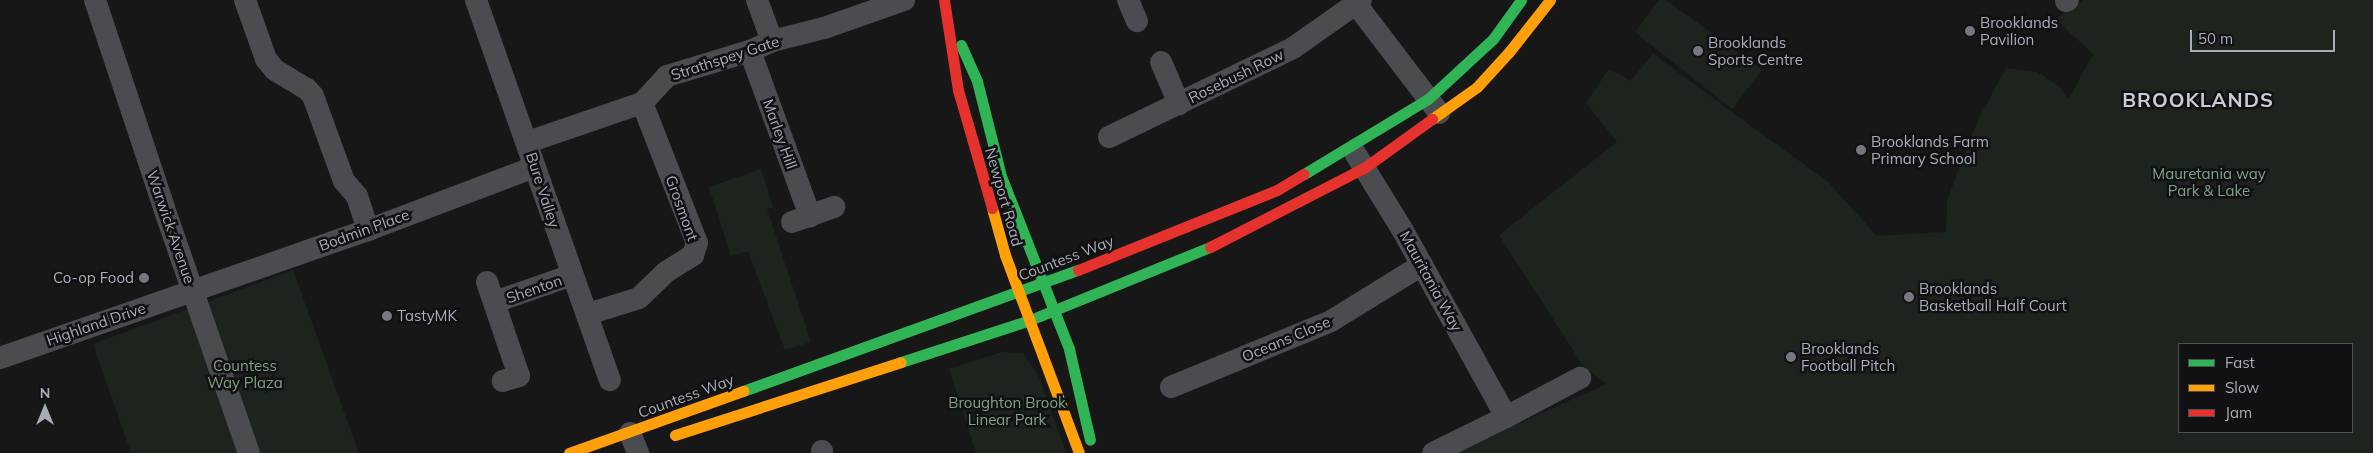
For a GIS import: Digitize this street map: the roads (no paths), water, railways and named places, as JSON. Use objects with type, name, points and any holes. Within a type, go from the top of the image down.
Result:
[{"type":"street","name":"Warwick Avenue","points":[[95,0],[249,453]]},
{"type":"street","points":[[246,0],[266,60],[275,70],[306,89],[313,96],[334,149],[344,181],[357,196],[368,230]]},
{"type":"street","name":"Bure Valley","points":[[476,0],[528,142],[572,275],[588,314],[610,380]]},
{"type":"street","points":[[757,0],[772,41]]},
{"type":"street","name":"Strathspey Gate","points":[[528,142],[642,103],[667,76],[750,51],[772,41],[824,28],[904,0]]},
{"type":"street","name":"Newport Road","points":[[944,0],[958,90],[1005,255],[1079,453]]},
{"type":"street","points":[[1128,0],[1137,21]]},
{"type":"street","name":"Countess Way","points":[[569,453],[634,446],[1277,190],[1351,147],[1434,107],[1493,40],[1521,0]]},
{"type":"street","points":[[664,439],[1030,320],[1227,240],[1364,168],[1434,107],[1477,86],[1509,52],[1550,0]]},
{"type":"street","points":[[1357,1],[1434,107]]},
{"type":"street","name":"Rosebush Row","points":[[1109,137],[1293,48],[1357,1]]},
{"type":"street","points":[[947,13],[977,81],[1001,176],[1069,349],[1093,453]]},
{"type":"street","name":"Marley Hill","points":[[750,51],[801,219],[834,207]]},
{"type":"street","points":[[1161,62],[1179,104]]},
{"type":"street","name":"Grosmont","points":[[588,314],[639,298],[666,272],[693,255],[697,243],[642,103]]},
{"type":"street","name":"Mauritania Way","points":[[1351,147],[1422,265],[1506,417]]},
{"type":"street","name":"Bodmin Place","points":[[193,291],[368,230],[535,167]]},
{"type":"street","name":"Oceans Close","points":[[1171,387],[1330,321],[1422,265]]},
{"type":"street","name":"Shenton","points":[[503,382],[519,376],[491,292],[572,275]]},
{"type":"street","name":"Highland Drive","points":[[0,358],[193,291]]},
{"type":"street","points":[[1433,453],[1580,378]]},
{"type":"place","name":"Brooklands Pavilion","points":[[1970,31]]},
{"type":"place","name":"Brooklands Sports Centre","points":[[1698,51]]},
{"type":"place","name":"Brooklands Farm Primary School","points":[[1861,150]]},
{"type":"place","name":"Co-op Food","points":[[144,278]]},
{"type":"place","name":"Brooklands Basketball Half Court","points":[[1909,297]]},
{"type":"place","name":"TastyMK","points":[[387,316]]},
{"type":"place","name":"Brooklands Football Pitch","points":[[1791,357]]},
{"type":"district","name":"BROOKLANDS","points":[[2198,99]]},
{"type":"park label","name":"Mauretania way Park & Lake","points":[[2209,182]]},
{"type":"park label","name":"Countess Way Plaza","points":[[245,374]]},
{"type":"park label","name":"Broughton Brook Linear Park","points":[[1007,410]]}]
